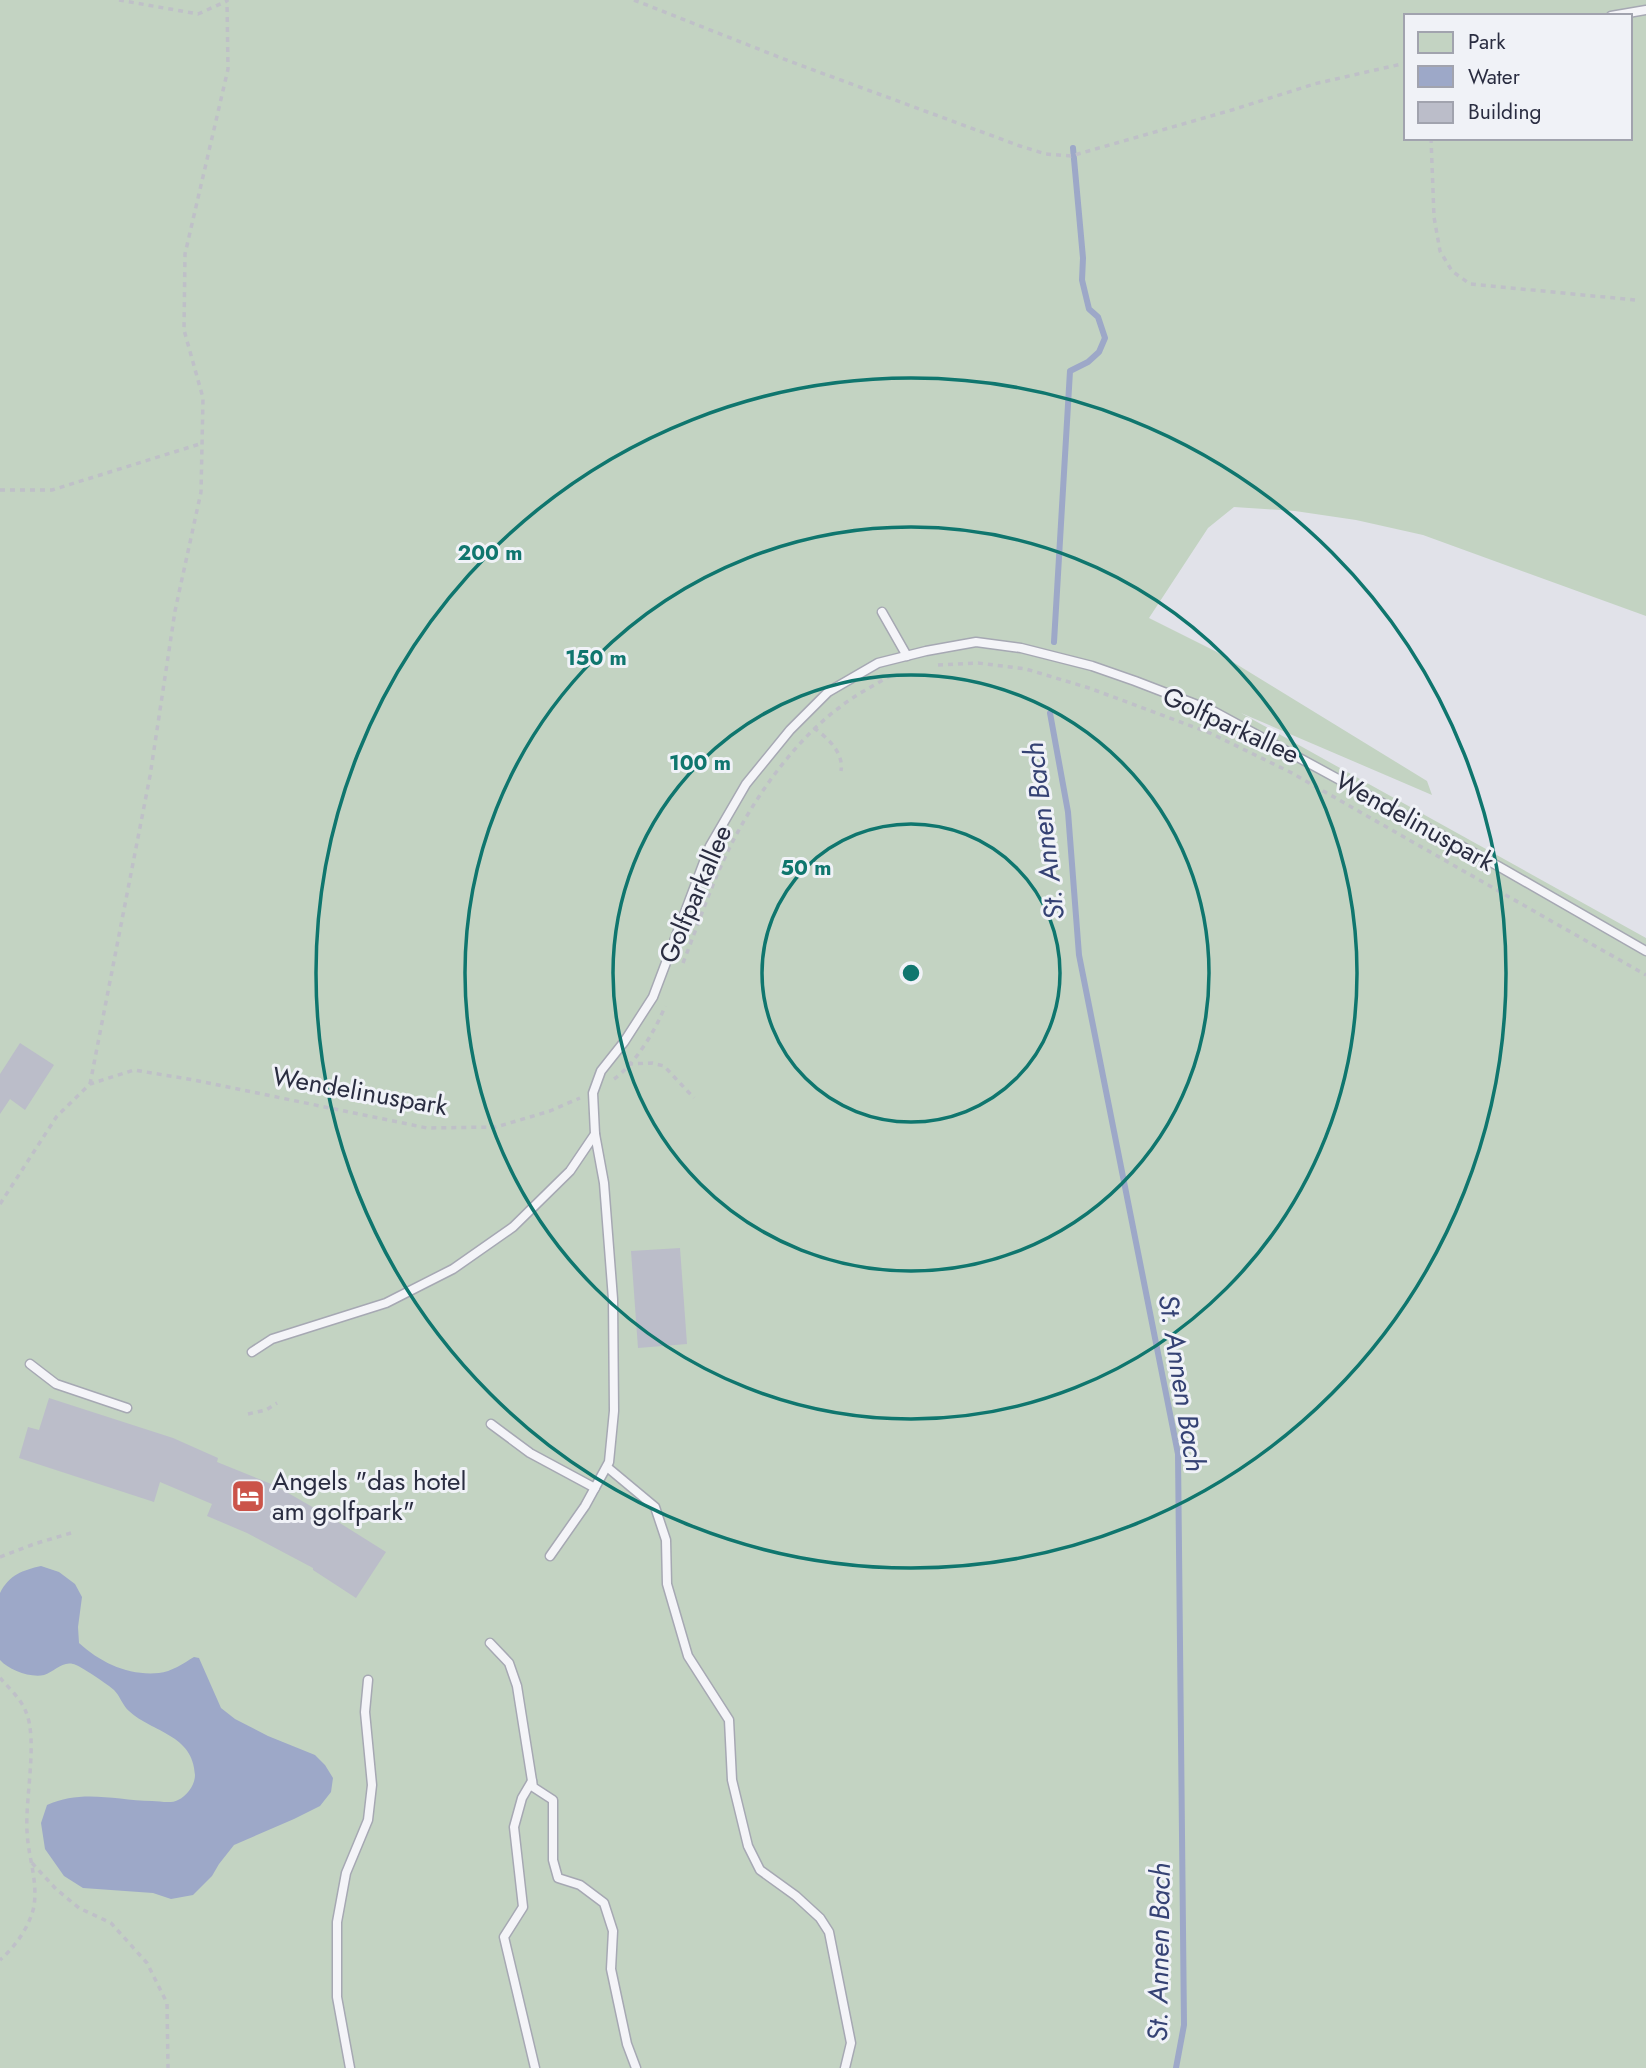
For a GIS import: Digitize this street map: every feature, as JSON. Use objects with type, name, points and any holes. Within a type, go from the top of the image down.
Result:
[{"type":"lane","points":[[1623,14],[1646,10]]},
{"type":"lane","points":[[882,612],[907,656]]},
{"type":"lane","name":"Golfparkallee","points":[[607,1466],[614,1411],[613,1299],[604,1183],[595,1134],[593,1093],[601,1071],[624,1042],[653,996],[710,846],[746,784],[790,730],[828,692],[878,663],[976,642],[1021,648],[1092,666],[1213,711],[1498,866],[1646,951]]},
{"type":"lane","points":[[252,1352],[272,1339],[386,1303],[453,1269],[513,1227],[570,1171],[595,1134]]},
{"type":"lane","points":[[30,1364],[56,1384],[127,1408]]},
{"type":"lane","points":[[491,1424],[530,1453],[595,1488]]},
{"type":"lane","points":[[550,1556],[585,1506],[607,1466],[655,1507],[666,1541],[667,1584],[688,1656],[729,1720],[732,1780],[748,1846],[760,1870],[796,1896],[820,1918],[829,1932],[851,2043],[845,2068]]},
{"type":"lane","points":[[490,1643],[509,1663],[517,1686],[533,1787],[553,1800],[553,1860],[558,1878],[580,1885],[604,1903],[613,1931],[611,1969],[627,2044],[636,2068]]},
{"type":"lane","points":[[349,2068],[337,1997],[337,1922],[346,1873],[368,1819],[372,1785],[365,1712],[368,1680]]},
{"type":"lane","points":[[532,1781],[522,1798],[514,1827],[523,1907],[504,1937],[536,2068]]},
{"type":"path","points":[[90,1084],[150,776],[175,611],[201,492],[203,398],[184,330],[185,254],[229,69],[227,0],[198,14],[119,0]]},
{"type":"path","points":[[634,0],[789,61],[1020,146],[1071,156],[1314,84],[1404,63]]},
{"type":"path","points":[[1431,140],[1436,228],[1440,251],[1452,271],[1470,284],[1635,300]]},
{"type":"path","points":[[0,490],[52,490],[203,443]]},
{"type":"path","name":"Wendelinuspark","points":[[936,665],[978,663],[1026,669],[1089,688],[1210,733],[1290,772],[1646,975]]},
{"type":"path","points":[[683,962],[728,850],[758,799],[815,728],[840,706],[890,676],[901,673]]},
{"type":"path","points":[[815,728],[839,754],[841,771]]},
{"type":"path","name":"Wendelinuspark","points":[[0,1204],[57,1116],[90,1084],[134,1070],[427,1128],[496,1127],[550,1111],[593,1093],[618,1075],[658,1025],[668,1000]]},
{"type":"path","points":[[628,1064],[652,1063],[664,1066],[694,1098]]},
{"type":"path","points":[[248,1414],[266,1410],[277,1403]]},
{"type":"path","points":[[0,1557],[71,1534]]},
{"type":"path","points":[[0,1678],[27,1713],[30,1735],[27,1830],[36,1886],[33,1910],[23,1933],[9,1953],[0,1960]]},
{"type":"path","points":[[32,1863],[55,1889],[79,1908],[111,1923],[147,1963],[167,2003],[168,2068]]},
{"type":"green space","points":[[0,0],[1646,0],[1646,616],[1423,535],[1356,520],[1295,511],[1234,507],[1208,528],[1149,618],[1215,651],[1427,781],[1432,795],[1241,713],[1646,938],[1646,2068],[0,2068]]},
{"type":"water","points":[[41,1566],[59,1572],[75,1584],[82,1597],[79,1643],[97,1657],[116,1667],[148,1673],[168,1671],[194,1657],[199,1658],[221,1708],[235,1719],[268,1736],[315,1755],[333,1778],[331,1792],[320,1806],[234,1845],[212,1876],[193,1895],[171,1899],[153,1893],[83,1888],[64,1876],[45,1849],[41,1823],[47,1805],[86,1796],[172,1802],[187,1793],[194,1783],[195,1775],[193,1761],[180,1743],[127,1709],[114,1690],[81,1668],[69,1663],[44,1675],[32,1675],[14,1670],[0,1660],[0,1593],[17,1574]]},
{"type":"building","points":[[20,1043],[54,1065],[25,1110],[10,1099],[0,1114],[0,1074]]},
{"type":"building","points":[[680,1248],[687,1344],[638,1348],[631,1251]]},
{"type":"building","name":"Angels \"das hotel am golfpark\"","points":[[49,1398],[173,1438],[218,1458],[217,1462],[276,1486],[386,1552],[356,1598],[313,1568],[247,1533],[207,1516],[212,1504],[160,1482],[154,1502],[19,1458],[28,1427],[39,1430]]},
{"type":"waterway","name":"St. Annen Bach","points":[[1054,642],[1070,371],[1088,362],[1099,352],[1105,338],[1098,317],[1089,309],[1082,280],[1083,258],[1073,148]]},
{"type":"waterway","name":"St. Annen Bach","points":[[1050,713],[1068,812],[1079,955],[1178,1454],[1184,2025],[1176,2068]]},
{"type":"place","name":"Angels \"das hotel am golfpark\"","points":[[248,1496]]}]
